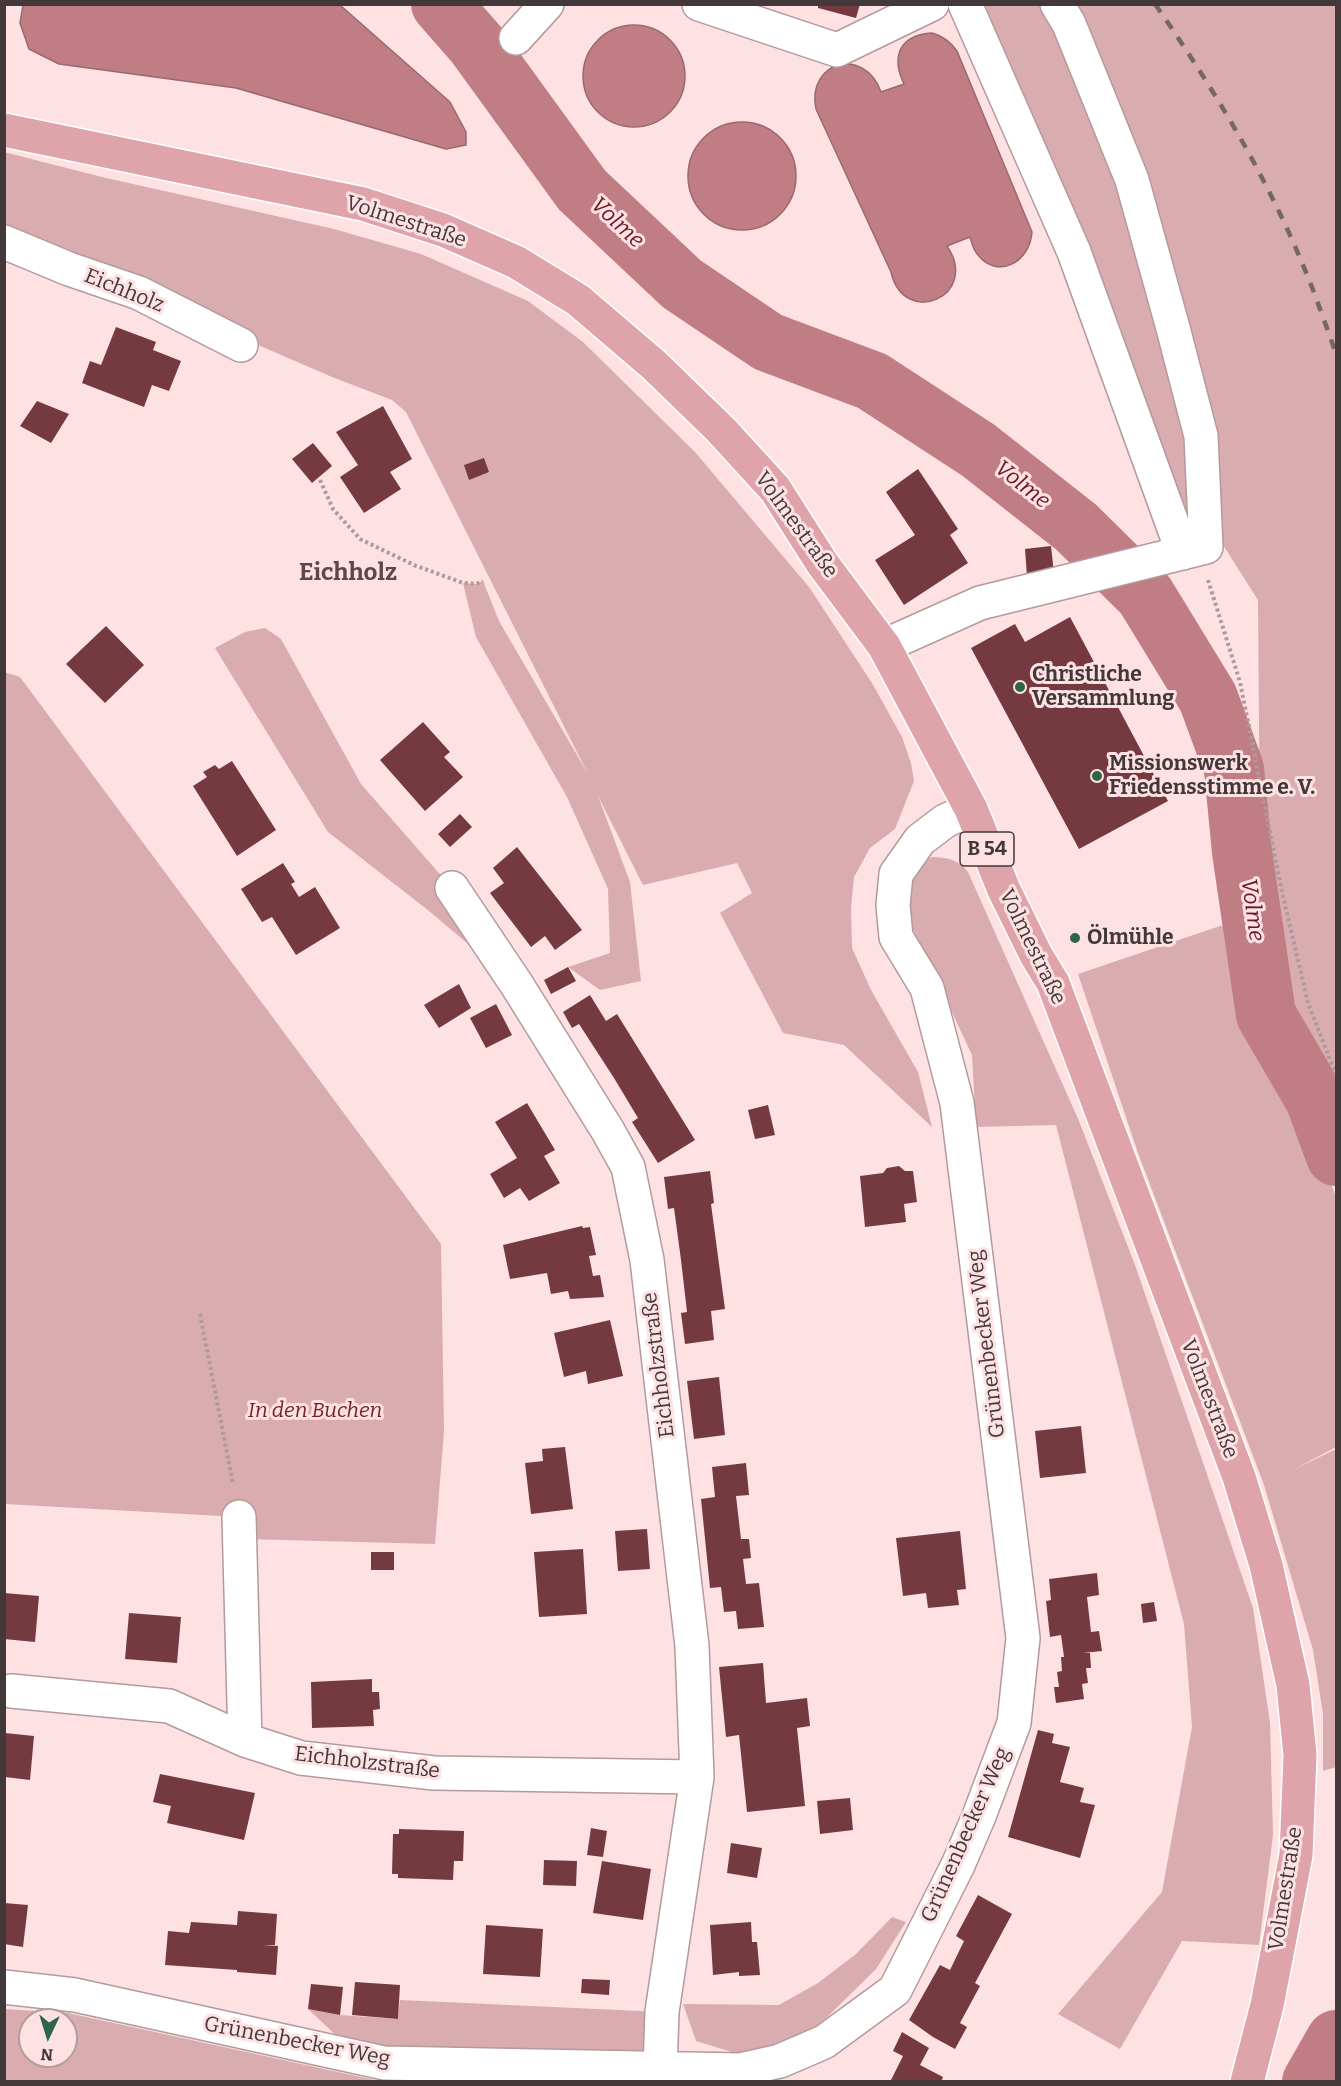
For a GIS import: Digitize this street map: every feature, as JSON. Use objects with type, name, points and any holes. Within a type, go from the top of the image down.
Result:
[{"type":"main road","name":"Volmestraße","points":[[4,130],[363,204],[444,230],[516,262],[578,300],[654,365],[721,430],[775,489],[822,563],[884,646],[971,809],[1005,890],[1036,955],[1053,983],[1239,1478],[1266,1565],[1291,1674],[1300,1755],[1296,1854],[1267,2005],[1247,2082]]},
{"type":"street","points":[[516,38],[547,4]]},
{"type":"street","points":[[699,4],[837,50],[932,4]]},
{"type":"street","points":[[965,4],[1074,252],[1183,553]]},
{"type":"street","points":[[1057,4],[1069,24],[1132,180],[1201,436],[1183,553]]},
{"type":"street","name":"Eichholz","points":[[4,242],[139,293],[241,345]]},
{"type":"street","points":[[884,646],[981,603],[1183,553]]},
{"type":"street","name":"Grünenbecker Weg","points":[[4,1987],[75,1995],[384,2063],[740,2070],[780,2061],[824,2042],[895,1990],[958,1865],[1014,1723],[1023,1638],[957,1103],[927,988],[896,937],[893,905],[896,874],[920,840],[945,821],[971,809]]},
{"type":"street","name":"Eichholzstraße","points":[[452,888],[517,985],[628,1167],[647,1260],[692,1646],[697,1777],[662,2012],[660,2068]]},
{"type":"street","points":[[239,1517],[245,1740]]},
{"type":"street","name":"Eichholzstraße","points":[[11,1691],[170,1706],[245,1740],[301,1758],[434,1773],[697,1777]]},
{"type":"path","points":[[320,480],[333,509],[360,539],[414,565],[463,583],[476,584],[483,581]]},
{"type":"path","points":[[1183,553],[1208,585],[1240,682],[1282,892],[1308,1003],[1336,1075]]},
{"type":"path","points":[[200,1314],[239,1517]]},
{"type":"green space","points":[[983,5],[1336,5],[1336,1112],[1288,1002],[1260,847],[1258,600],[1223,545],[1192,542]]},
{"type":"green space","points":[[4,152],[102,177],[334,229],[421,254],[528,301],[583,342],[695,452],[809,587],[872,683],[902,737],[911,763],[914,781],[895,829],[870,848],[854,877],[851,907],[852,948],[871,990],[918,1072],[932,1127],[844,1045],[783,1033],[720,913],[752,893],[737,863],[643,885],[598,796],[630,882],[641,981],[600,990],[568,967],[610,953],[608,889],[567,797],[476,637],[463,583],[476,584],[483,581],[499,621],[588,774],[406,412],[392,400],[332,377],[50,255],[5,233]]},
{"type":"green space","points":[[265,628],[281,639],[361,784],[452,888],[517,985],[429,911],[328,832],[215,648],[245,632]]},
{"type":"green space","name":"In den Buchen","points":[[4,672],[20,677],[441,1244],[444,1431],[435,1544],[245,1539],[239,1517],[5,1504]]},
{"type":"green space","points":[[932,857],[952,860],[968,872],[1079,1121],[1135,1265],[1253,1608],[1270,1723],[1273,1835],[1259,1945],[1182,1941],[1120,2049],[1058,2014],[1162,1892],[1192,1727],[1184,1624],[1056,1125],[976,1127],[972,1055],[912,927],[910,887],[917,869]]},
{"type":"green space","points":[[1239,923],[1247,1010],[1307,1098],[1318,1148],[1336,1197],[1336,1447],[1291,1471],[1336,1449],[1336,1767],[1323,1771],[1323,1714],[1313,1650],[1264,1485],[1138,1153],[1078,974],[1220,926]]},
{"type":"green space","points":[[892,1917],[906,1922],[876,1969],[818,2026],[776,2046],[735,2053],[696,2041],[683,2004],[779,2005],[818,1983],[856,1954]]},
{"type":"green space","points":[[400,2000],[662,2012],[660,2059],[384,2063],[341,2040],[308,2009],[340,2015],[398,2019]]},
{"type":"green space","points":[[4,2009],[18,2010],[18,2068],[78,2068],[78,2015],[379,2081],[5,2081]]},
{"type":"shaded area","points":[[23,5],[340,5],[450,102],[466,132],[466,145],[446,149],[236,88],[59,64],[29,49],[20,23]]},
{"type":"shaded area","points":[[634,25],[663,33],[677,47],[685,76],[677,105],[663,119],[634,127],[605,119],[591,105],[583,76],[591,47],[605,33]]},
{"type":"shaded area","points":[[932,33],[946,39],[957,51],[1032,232],[1026,252],[1012,264],[1003,267],[986,262],[978,255],[970,237],[947,246],[955,264],[954,279],[948,291],[937,299],[923,302],[910,299],[899,289],[816,109],[815,93],[820,80],[838,65],[850,64],[862,68],[873,77],[881,92],[904,84],[898,65],[901,49],[912,38]]},
{"type":"shaded area","points":[[742,122],[763,126],[780,138],[792,155],[796,176],[792,197],[780,214],[763,226],[742,230],[721,226],[704,214],[692,197],[688,176],[692,155],[704,138],[721,126]]},
{"type":"building","points":[[818,4],[860,4],[856,18],[818,8]]},
{"type":"building","points":[[116,327],[156,342],[153,350],[181,361],[169,391],[152,385],[144,407],[82,383],[90,361],[101,365]]},
{"type":"building","points":[[37,401],[69,414],[51,443],[20,426]]},
{"type":"building","points":[[383,406],[412,459],[390,472],[401,489],[364,513],[340,477],[358,465],[336,432]]},
{"type":"building","points":[[313,443],[332,466],[312,483],[292,459]]},
{"type":"building","points":[[484,458],[489,472],[469,480],[464,465]]},
{"type":"building","points":[[918,469],[958,529],[950,535],[968,563],[904,605],[875,560],[915,535],[886,492]]},
{"type":"building","points":[[1051,546],[1054,573],[1027,576],[1025,549]]},
{"type":"building","points":[[1070,617],[1168,801],[1079,849],[971,648],[1015,624],[1025,642]]},
{"type":"building","points":[[106,626],[144,665],[105,703],[66,664]]},
{"type":"building","points":[[423,722],[450,752],[444,757],[463,777],[425,811],[380,760]]},
{"type":"building","points":[[232,761],[276,830],[237,856],[193,786],[207,777],[203,772],[215,765],[219,769]]},
{"type":"building","points":[[460,814],[472,827],[450,847],[438,834]]},
{"type":"building","points":[[517,847],[582,930],[555,950],[545,936],[531,947],[490,893],[504,883],[493,868]]},
{"type":"building","points":[[283,863],[295,882],[291,884],[299,897],[315,887],[340,928],[296,955],[272,917],[262,922],[241,889]]},
{"type":"building","points":[[568,967],[576,981],[551,994],[544,980]]},
{"type":"building","points":[[459,984],[471,1008],[439,1028],[424,1005]]},
{"type":"building","points":[[590,995],[606,1021],[617,1014],[695,1140],[658,1163],[632,1122],[638,1118],[614,1078],[579,1024],[572,1028],[563,1012]]},
{"type":"building","points":[[496,1004],[512,1035],[486,1048],[470,1018]]},
{"type":"building","points":[[527,1103],[555,1150],[544,1156],[560,1183],[529,1201],[520,1188],[504,1198],[490,1174],[517,1158],[495,1122]]},
{"type":"building","points":[[768,1105],[775,1135],[755,1139],[748,1110]]},
{"type":"building","points":[[899,1166],[905,1171],[913,1171],[917,1202],[904,1204],[906,1222],[865,1227],[860,1176],[883,1173],[887,1168]]},
{"type":"building","points":[[710,1171],[714,1203],[711,1204],[725,1309],[711,1311],[714,1340],[685,1344],[681,1313],[687,1312],[681,1260],[674,1208],[668,1209],[664,1177]]},
{"type":"building","points":[[582,1226],[583,1228],[590,1227],[596,1255],[589,1256],[593,1276],[600,1275],[604,1297],[570,1299],[568,1291],[551,1294],[547,1273],[510,1279],[503,1245]]},
{"type":"building","points":[[610,1320],[623,1376],[588,1384],[586,1371],[564,1377],[554,1333]]},
{"type":"building","points":[[719,1377],[725,1435],[694,1439],[687,1381]]},
{"type":"building","points":[[1081,1426],[1086,1473],[1040,1478],[1035,1431]]},
{"type":"building","points":[[565,1447],[573,1509],[531,1514],[525,1463],[543,1461],[542,1449]]},
{"type":"building","points":[[746,1463],[749,1495],[736,1496],[741,1539],[749,1539],[751,1558],[743,1559],[746,1584],[759,1583],[764,1627],[738,1629],[736,1611],[724,1612],[721,1587],[710,1588],[701,1499],[715,1497],[712,1467]]},
{"type":"building","points":[[647,1529],[650,1569],[618,1571],[615,1531]]},
{"type":"building","points":[[960,1531],[966,1589],[957,1590],[959,1605],[928,1608],[926,1593],[903,1596],[896,1538]]},
{"type":"building","points":[[583,1549],[587,1614],[539,1617],[534,1552]]},
{"type":"building","points":[[371,1552],[394,1552],[394,1570],[371,1570]]},
{"type":"building","points":[[1097,1573],[1099,1595],[1087,1597],[1091,1632],[1099,1631],[1102,1651],[1083,1653],[1090,1653],[1091,1668],[1086,1668],[1088,1683],[1082,1684],[1084,1699],[1056,1703],[1054,1687],[1059,1687],[1057,1672],[1062,1671],[1061,1657],[1064,1657],[1061,1635],[1050,1637],[1046,1601],[1051,1600],[1049,1579]]},
{"type":"building","points":[[4,1593],[39,1596],[35,1642],[4,1639]]},
{"type":"building","points":[[1154,1602],[1157,1621],[1143,1623],[1141,1604]]},
{"type":"building","points":[[129,1613],[181,1617],[177,1663],[125,1659]]},
{"type":"building","points":[[763,1663],[766,1703],[807,1698],[810,1726],[797,1728],[805,1806],[747,1812],[739,1735],[726,1737],[719,1667]]},
{"type":"building","points":[[372,1679],[372,1692],[379,1692],[380,1709],[373,1710],[374,1726],[312,1728],[311,1682]]},
{"type":"building","points":[[1038,1730],[1054,1734],[1052,1743],[1070,1747],[1060,1782],[1084,1788],[1080,1802],[1095,1805],[1080,1858],[1008,1837]]},
{"type":"building","points":[[5,1733],[34,1736],[30,1780],[5,1777]]},
{"type":"building","points":[[160,1774],[255,1793],[244,1840],[167,1823],[171,1806],[153,1802]]},
{"type":"building","points":[[850,1798],[853,1830],[820,1834],[817,1801]]},
{"type":"building","points":[[591,1828],[607,1831],[603,1857],[587,1855]]},
{"type":"building","points":[[399,1829],[464,1831],[463,1861],[454,1861],[453,1880],[398,1878],[398,1874],[392,1874],[393,1834],[399,1834]]},
{"type":"building","points":[[731,1843],[762,1848],[757,1878],[727,1873]]},
{"type":"building","points":[[544,1860],[577,1861],[576,1886],[543,1885]]},
{"type":"building","points":[[602,1861],[651,1869],[643,1920],[593,1913]]},
{"type":"building","points":[[978,1895],[1012,1914],[975,1983],[980,1986],[960,2023],[967,2027],[955,2049],[909,2020],[940,1965],[950,1970],[964,1941],[956,1936]]},
{"type":"building","points":[[4,1903],[28,1905],[23,1947],[4,1944]]},
{"type":"building","points":[[238,1911],[277,1914],[275,1945],[263,1945],[278,1946],[276,1975],[165,1965],[168,1931],[189,1933],[191,1922],[237,1925]]},
{"type":"building","points":[[751,1922],[752,1942],[757,1942],[760,1975],[739,1976],[739,1972],[713,1975],[710,1925]]},
{"type":"building","points":[[486,1925],[543,1929],[540,1977],[483,1974]]},
{"type":"building","points":[[582,1979],[610,1980],[609,1995],[581,1993]]},
{"type":"building","points":[[355,1982],[400,1985],[398,2019],[352,2015]]},
{"type":"building","points":[[311,1984],[343,1987],[340,2015],[308,2009]]},
{"type":"building","points":[[902,2032],[929,2048],[920,2065],[943,2077],[941,2082],[890,2082],[903,2056],[893,2051]]},
{"type":"waterway","name":"Volme","points":[[441,4],[476,44],[582,190],[682,284],[768,342],[872,381],[978,450],[1076,527],[1145,595],[1208,698],[1234,769],[1242,852],[1266,1015],[1315,1099],[1336,1156]]},
{"type":"waterway","name":"Volme","points":[[1312,2082],[1336,2040]]},
{"type":"railway","points":[[1155,4],[1202,74],[1263,181],[1299,256],[1336,355]]},
{"type":"place","name":"Christliche Versammlung","points":[[1020,687]]},
{"type":"place","name":"Missionswerk Friedensstimme e. V.","points":[[1097,776]]},
{"type":"place","name":"Ölmühle","points":[[1075,938]]},
{"type":"district","name":"Eichholz","points":[[348,573]]}]
